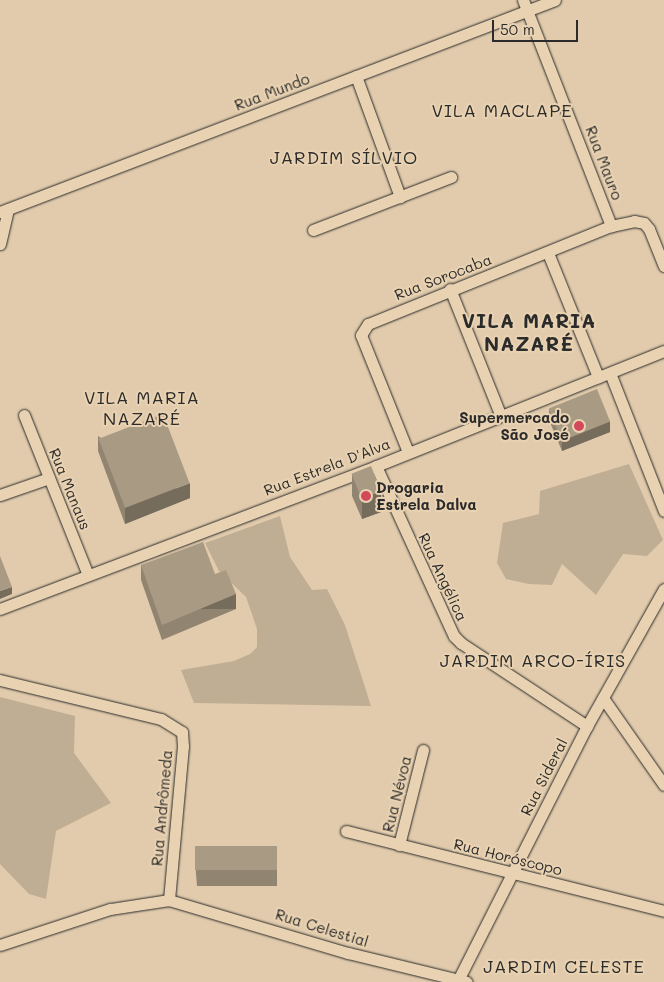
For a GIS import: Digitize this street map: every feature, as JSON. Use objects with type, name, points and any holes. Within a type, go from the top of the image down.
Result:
[{"type":"street","name":"Rua Mundo","points":[[4,210],[356,76],[526,4],[555,0]]},
{"type":"street","name":"Rua Mauro","points":[[526,4],[611,226]]},
{"type":"street","points":[[356,76],[400,197]]},
{"type":"street","points":[[313,230],[451,177]]},
{"type":"street","points":[[0,244],[4,210]]},
{"type":"street","name":"Rua Sorocaba","points":[[408,452],[361,335],[374,319],[548,253],[611,226],[640,222],[649,229],[664,266]]},
{"type":"street","points":[[548,253],[664,511]]},
{"type":"street","points":[[450,289],[500,414]]},
{"type":"street","name":"Rua Estrela D'Alva","points":[[0,609],[376,466],[500,414],[664,351]]},
{"type":"street","name":"Rua Manaus","points":[[24,415],[88,575]]},
{"type":"street","name":"Rua Angélica","points":[[376,466],[454,636],[460,644],[587,726]]},
{"type":"street","points":[[0,495],[49,478]]},
{"type":"street","name":"Rua Sideral","points":[[461,981],[587,726],[664,589]]},
{"type":"street","name":"Rua Andrômeda","points":[[0,680],[148,715],[182,732],[169,900]]},
{"type":"street","points":[[603,698],[664,785]]},
{"type":"street","name":"Rua Névoa","points":[[399,845],[423,750]]},
{"type":"street","name":"Rua Horóscopo","points":[[346,831],[664,911]]},
{"type":"street","points":[[0,945],[110,909],[169,900]]},
{"type":"street","name":"Rua Celestial","points":[[169,900],[348,953],[461,981]]},
{"type":"shaded area","points":[[629,464],[663,540],[647,556],[623,554],[596,595],[562,564],[552,585],[529,584],[506,579],[497,563],[503,523],[539,514],[540,491]]},
{"type":"shaded area","points":[[280,516],[290,557],[312,590],[327,589],[345,625],[371,706],[194,703],[181,670],[234,661],[250,654],[257,647],[257,629],[246,597],[219,571],[205,543]]},
{"type":"shaded area","points":[[0,697],[75,716],[74,753],[111,803],[56,831],[46,899],[29,894],[0,864]]},
{"type":"building","name":"Supermercado São José","points":[[597,389],[610,421],[562,441],[549,408]]},
{"type":"building","points":[[163,414],[190,483],[125,508],[99,439]]},
{"type":"building","points":[[371,466],[381,491],[362,499],[352,474]]},
{"type":"building","points":[[203,542],[215,574],[226,570],[236,594],[162,625],[141,565]]},
{"type":"building","points":[[0,556],[12,587],[0,591]]},
{"type":"building","points":[[195,846],[277,846],[277,870],[195,870]]},
{"type":"place","name":"Supermercado São José","points":[[579,426]]},
{"type":"place","name":"Drogaria Estrela Dalva","points":[[366,496]]},
{"type":"district","name":"VILA MACLAPE","points":[[502,110]]},
{"type":"district","name":"JARDIM SÍLVIO","points":[[344,157]]},
{"type":"district","name":"VILA MARIA NAZARÉ","points":[[529,332]]},
{"type":"district","name":"VILA MARIA NAZARÉ","points":[[142,408]]},
{"type":"district","name":"JARDIM ARCO-ÍRIS","points":[[533,660]]},
{"type":"district","name":"JARDIM CELESTE","points":[[564,966]]}]
